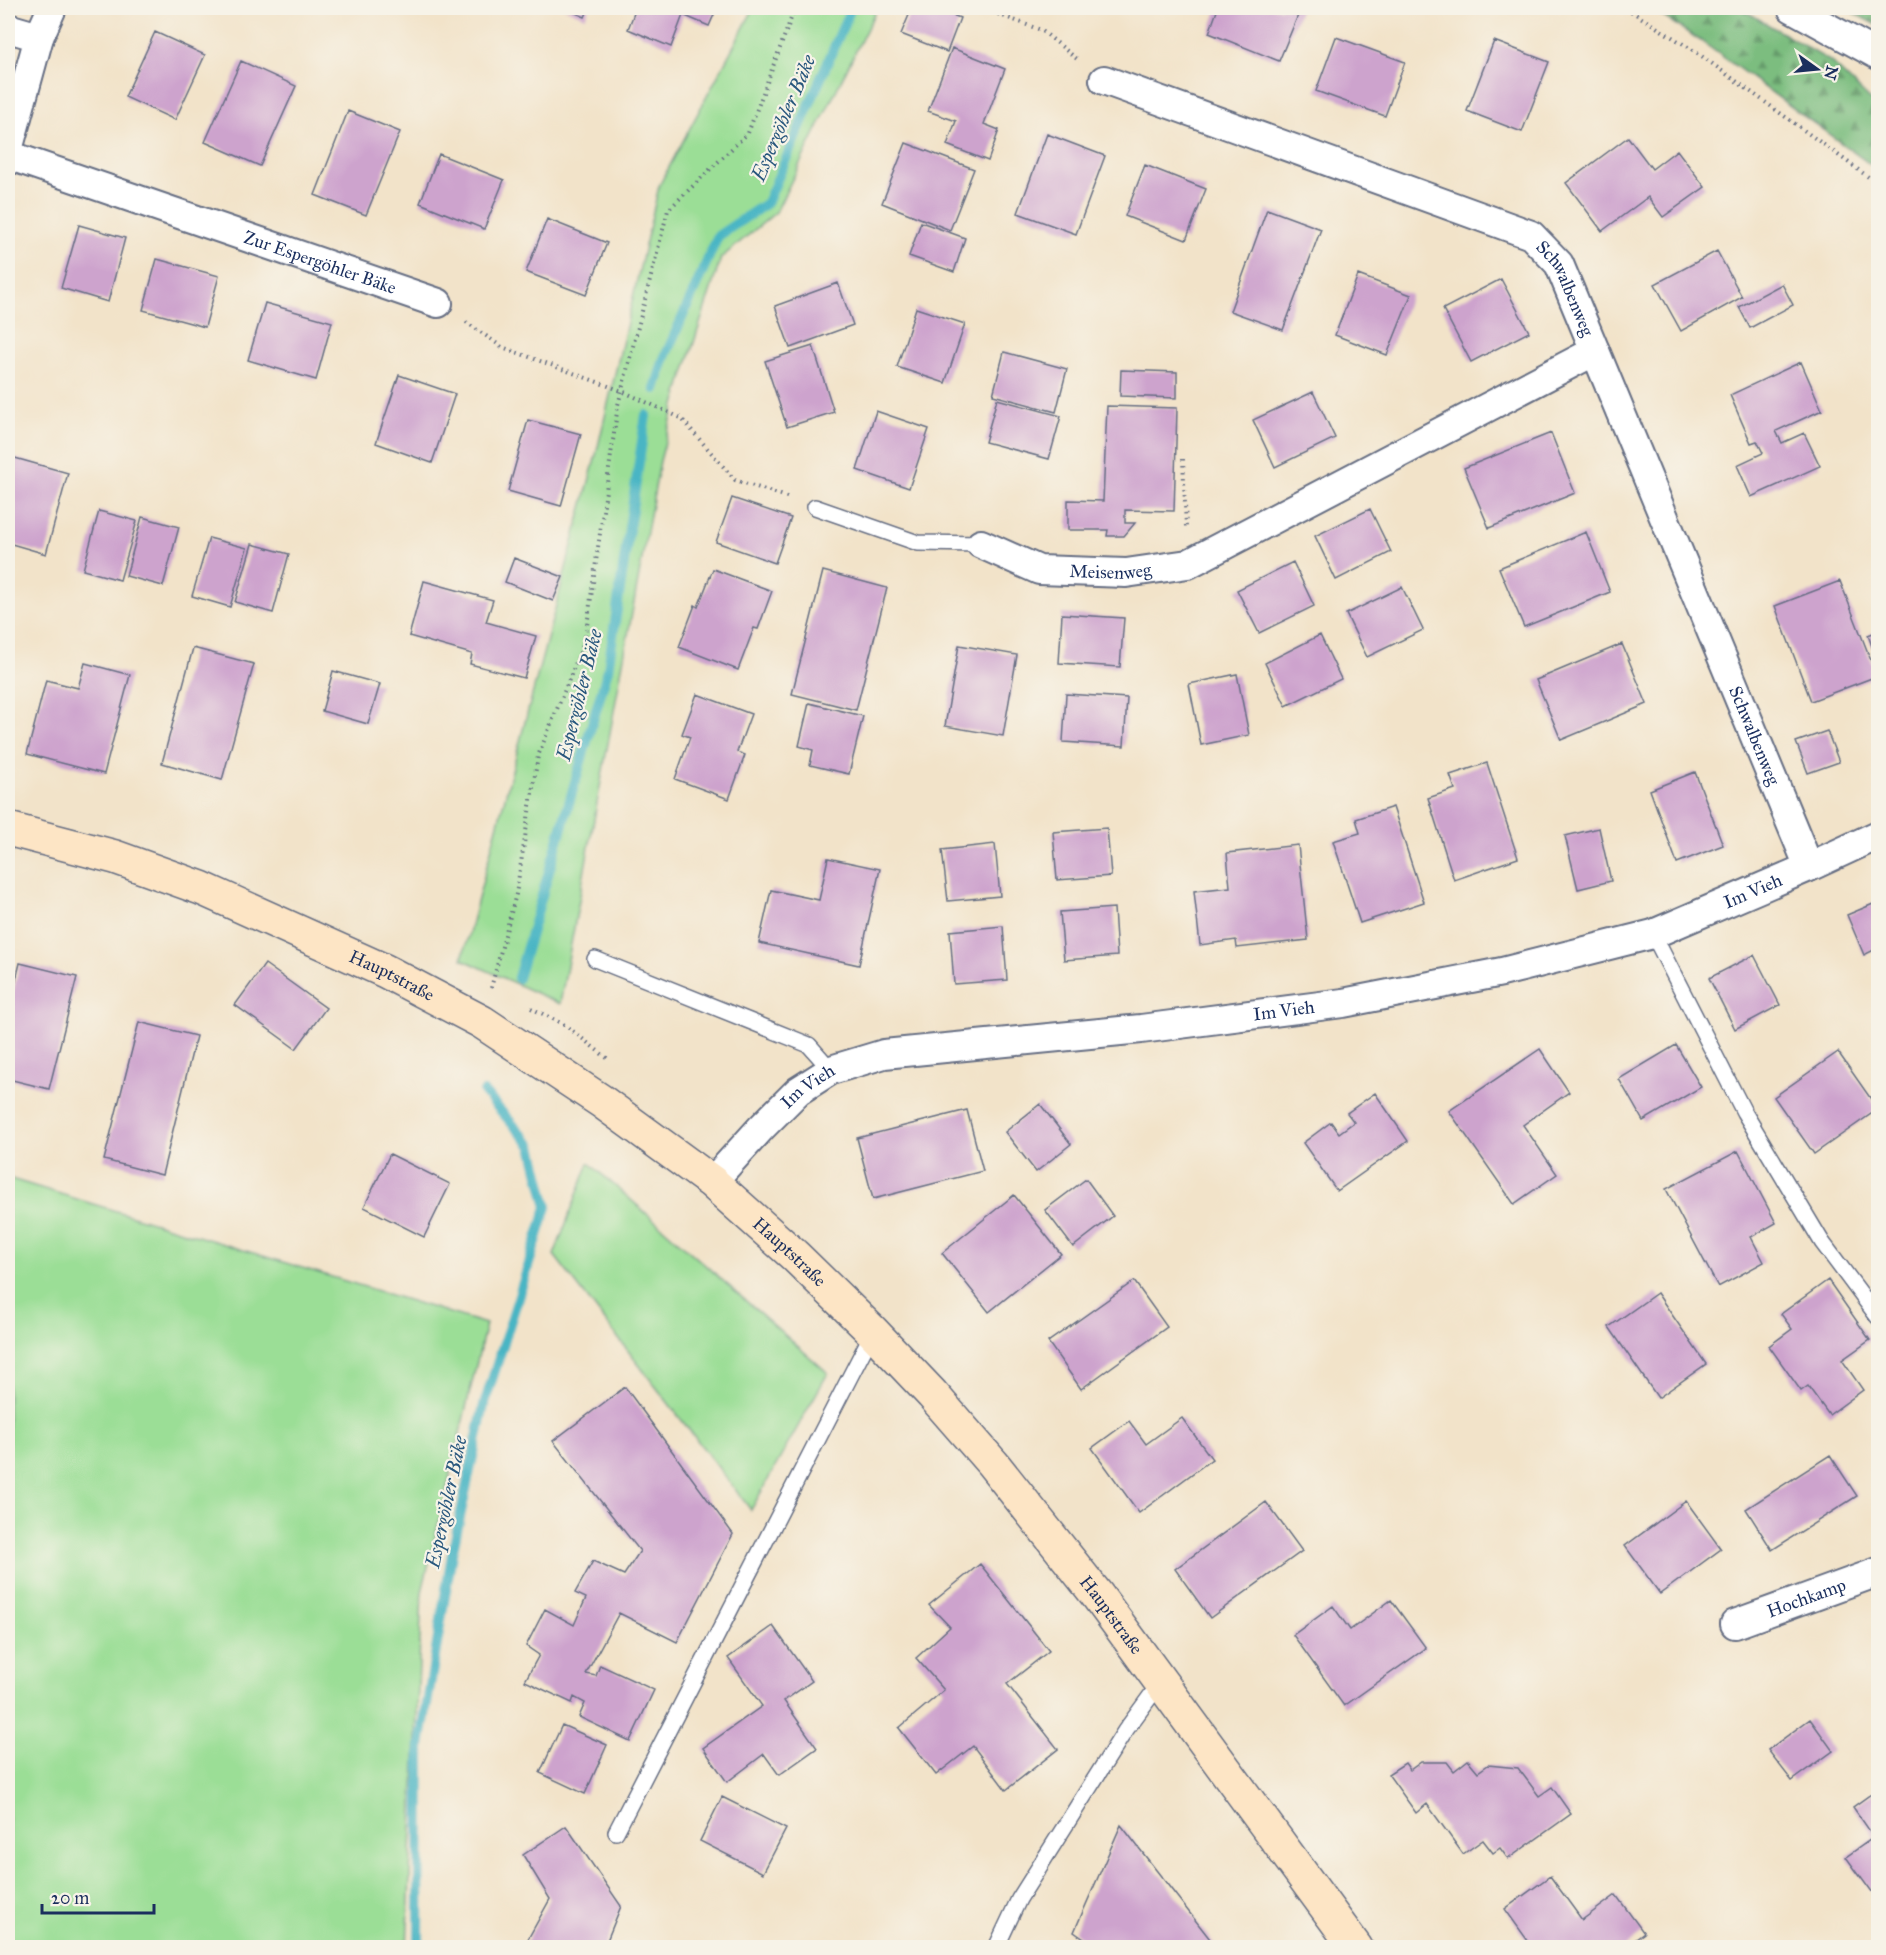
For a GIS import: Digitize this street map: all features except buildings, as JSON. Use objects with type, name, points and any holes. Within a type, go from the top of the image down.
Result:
[{"type":"main road","name":"Hauptstraße","points":[[8,829],[115,857],[201,888],[385,970],[482,1022],[601,1101],[712,1182],[795,1256],[873,1332],[932,1394],[993,1464],[1097,1595],[1356,1947]]},
{"type":"street","points":[[8,150],[39,37],[52,8]]},
{"type":"street","points":[[1792,8],[1878,55]]},
{"type":"street","points":[[8,28],[39,37]]},
{"type":"street","name":"Schwalbenweg","points":[[1104,80],[1531,235],[1559,264],[1809,867]]},
{"type":"street","name":"Zur Espergöhler Bäke","points":[[8,155],[438,303]]},
{"type":"street","name":"Meisenweg","points":[[981,544],[1039,570],[1126,573],[1188,564],[1595,351]]},
{"type":"street","name":"Im Vieh","points":[[712,1182],[760,1128],[798,1091],[831,1070],[884,1054],[1142,1029],[1342,1003],[1502,972],[1653,934],[1878,835]]},
{"type":"street","name":"Hochkamp","points":[[1735,1624],[1878,1572]]},
{"type":"lane","name":"Meisenweg","points":[[815,507],[918,543],[981,544]]},
{"type":"lane","points":[[1653,934],[1756,1132],[1822,1242],[1878,1317]]},
{"type":"lane","points":[[595,959],[810,1045],[831,1070]]},
{"type":"lane","points":[[616,1832],[873,1332]]},
{"type":"lane","points":[[996,1947],[1019,1899],[1125,1731],[1160,1683]]},
{"type":"path","points":[[491,988],[516,894],[538,756],[585,640],[618,405],[668,210],[748,134],[795,8]]},
{"type":"path","points":[[981,8],[1041,30],[1104,80]]},
{"type":"path","points":[[1626,8],[1696,52],[1878,184]]},
{"type":"path","points":[[438,303],[502,347],[622,391],[681,418],[735,480],[815,507]]},
{"type":"path","points":[[1183,459],[1188,564]]},
{"type":"green space","points":[[754,8],[877,8],[776,212],[721,258],[681,383],[660,461],[560,1004],[462,959],[596,455],[659,186]]},
{"type":"green space","points":[[1650,8],[1740,8],[1830,61],[1878,107],[1878,170],[1701,41]]},
{"type":"green space","points":[[1844,8],[1878,8],[1878,26]]},
{"type":"green space","points":[[589,1163],[828,1373],[751,1510],[554,1255]]},
{"type":"green space","points":[[8,1178],[486,1324],[422,1592],[407,1947],[8,1947]]},
{"type":"waterway","name":"Espergöhler Bäke","points":[[655,389],[664,359],[718,236],[767,203],[851,8]]},
{"type":"waterway","name":"Espergöhler Bäke","points":[[518,978],[608,669],[646,415]]},
{"type":"waterway","name":"Espergöhler Bäke","points":[[419,1948],[420,1746],[452,1554],[484,1405],[547,1207],[532,1146],[484,1092]]}]
